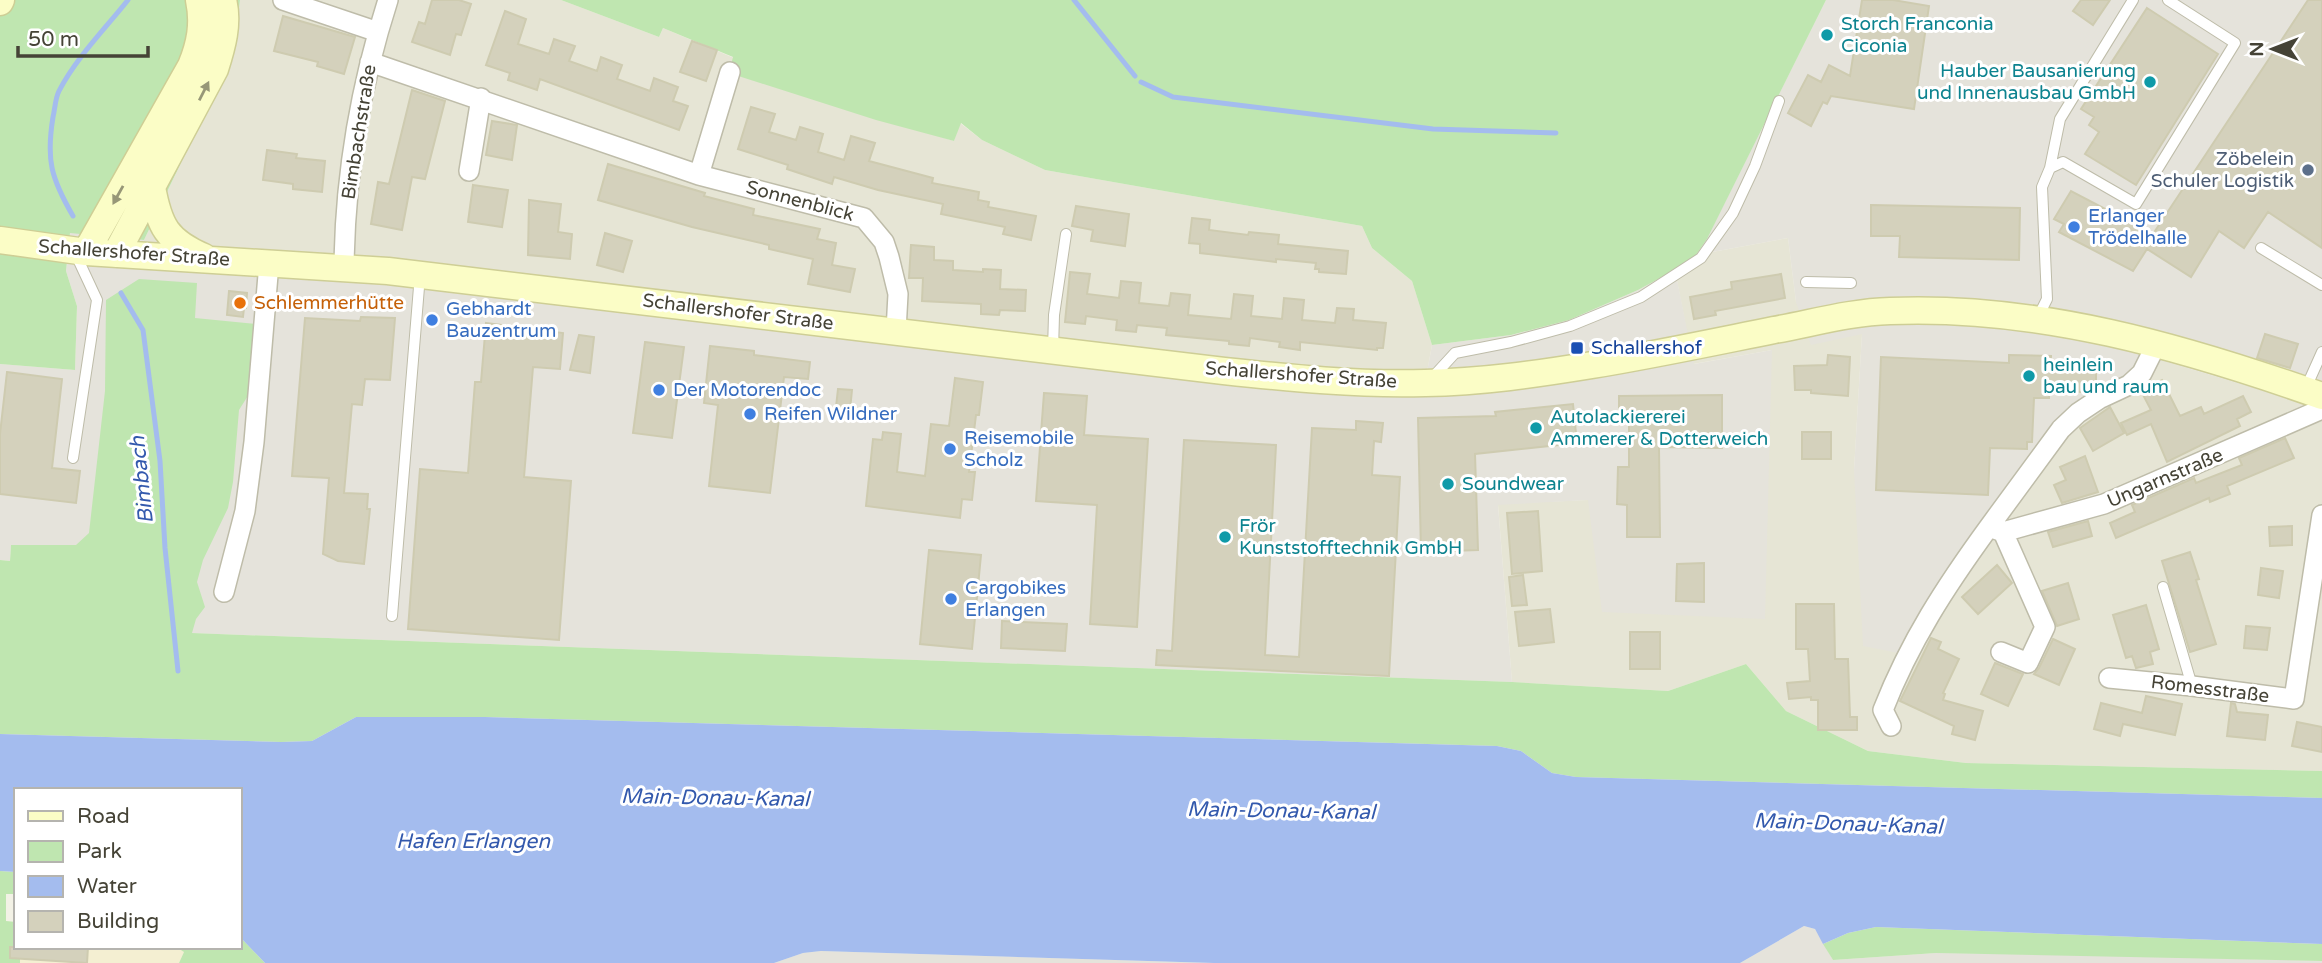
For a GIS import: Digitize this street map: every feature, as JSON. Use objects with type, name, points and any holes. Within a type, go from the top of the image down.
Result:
[{"type":"street","points":[[80,252],[191,66],[201,33],[199,0]]},
{"type":"street","points":[[116,254],[215,69],[225,24],[223,0]]},
{"type":"street","points":[[284,0],[377,32]]},
{"type":"street","name":"Bimbachstraße","points":[[344,267],[349,177],[356,130],[377,32],[388,0]]},
{"type":"street","name":"Sonnenblick","points":[[370,62],[699,175],[864,218],[884,242],[889,257],[898,293],[896,331]]},
{"type":"street","points":[[699,175],[730,72]]},
{"type":"street","points":[[469,171],[481,98]]},
{"type":"street","points":[[152,187],[163,227],[183,246],[210,259]]},
{"type":"street","name":"Schallershofer Straße","points":[[0,240],[80,252],[344,267],[420,275],[1302,379],[1426,383],[1479,381],[1593,365],[1866,312],[1921,311],[2073,324],[2202,356],[2316,399]]},
{"type":"street","points":[[224,592],[245,511],[254,442],[269,263]]},
{"type":"street","points":[[1891,726],[1884,709],[1911,646],[1951,580],[1996,530],[2061,429],[2099,399],[2129,385],[2142,373],[2157,343]]},
{"type":"street","name":"Ungarnstraße","points":[[1996,530],[2104,504],[2316,399]]},
{"type":"street","name":"Romesstraße","points":[[2109,678],[2294,699],[2322,515]]},
{"type":"street","points":[[1996,530],[2045,627],[2028,663],[2001,652]]},
{"type":"lane","points":[[2037,319],[2047,299],[2042,187],[2050,168],[2060,119],[2133,0]]},
{"type":"lane","points":[[2050,168],[2063,162],[2136,204],[2235,43],[2168,0]]},
{"type":"lane","points":[[1426,383],[1455,353],[1570,326],[1641,297],[1701,258],[1733,213],[1755,166],[1779,101]]},
{"type":"lane","points":[[1053,351],[1054,315],[1066,234]]},
{"type":"lane","points":[[2261,248],[2322,285]]},
{"type":"lane","points":[[73,458],[97,300],[80,252]]},
{"type":"lane","points":[[392,616],[420,275]]},
{"type":"lane","points":[[1806,282],[1851,283]]},
{"type":"lane","points":[[2316,399],[2322,352]]},
{"type":"lane","points":[[2163,587],[2192,686]]},
{"type":"shaded area","points":[[240,0],[561,0],[659,37],[663,28],[734,58],[729,72],[954,141],[960,123],[982,140],[1045,170],[1362,226],[1372,248],[1412,281],[1432,345],[1424,388],[142,258],[144,240],[234,52]]},
{"type":"shaded area","points":[[1826,0],[2322,0],[2322,408],[2164,361],[2139,360],[2136,370],[2056,425],[1944,575],[1925,603],[1898,653],[1863,646],[1854,470],[1862,334],[1811,345],[1796,302],[1788,238],[1696,255]]},
{"type":"shaded area","points":[[70,232],[144,240],[142,258],[1424,388],[1432,345],[1511,335],[1569,320],[1638,290],[1675,270],[1694,364],[1772,350],[1765,619],[1602,612],[1588,500],[1498,505],[1512,682],[191,633],[11,545],[10,561],[0,560],[0,364],[75,370],[77,306],[66,271]]},
{"type":"shaded area","points":[[1788,238],[1796,302],[1862,334],[1854,470],[1904,642],[1944,575],[2056,425],[2139,359],[2164,361],[2322,408],[2322,771],[1966,763],[1868,751],[1786,711],[1746,664],[1668,691],[1512,682],[1498,504],[1588,500],[1772,350],[1693,364],[1675,270],[1696,255]]},
{"type":"shaded area","points":[[1804,926],[1815,929],[1833,960],[1936,953],[2061,954],[2322,963],[1740,963]]},
{"type":"shaded area","points":[[20,949],[179,949],[184,952],[179,963],[20,963]]},
{"type":"shaded area","points":[[821,951],[1214,963],[774,963],[803,953]]},
{"type":"green space","points":[[0,0],[240,0],[234,52],[144,240],[70,233],[66,271],[77,306],[75,370],[0,364]]},
{"type":"green space","points":[[561,0],[1826,0],[1707,239],[1696,255],[1638,290],[1569,320],[1511,335],[1432,345],[1412,281],[1372,248],[1362,226],[1045,170],[982,140],[961,123],[954,141],[876,120],[729,73],[733,57],[663,28],[659,37]]},
{"type":"green space","points":[[139,279],[197,283],[195,318],[256,324],[251,391],[239,410],[228,508],[203,560],[197,582],[205,607],[196,619],[192,633],[1512,682],[1668,691],[1746,664],[1786,711],[1868,751],[1966,763],[2322,771],[2322,798],[1576,777],[1552,773],[1521,751],[1497,746],[485,717],[356,717],[312,741],[0,734],[0,560],[10,561],[11,545],[76,545],[89,533],[105,391],[106,300]]},
{"type":"green space","points":[[0,871],[14,872],[14,894],[6,894],[6,921],[14,922],[14,949],[20,949],[20,963],[0,963]]},
{"type":"green space","points":[[1876,927],[2322,944],[2322,961],[1936,953],[1833,960],[1823,944],[1848,933]]},
{"type":"green space","points":[[242,939],[265,963],[179,963],[184,952],[179,949],[242,949]]},
{"type":"water","name":"Hafen Erlangen","points":[[356,717],[485,717],[1497,746],[1521,751],[1552,773],[1576,777],[2322,798],[2322,944],[1876,927],[1848,933],[1823,944],[1815,929],[1804,926],[1740,963],[1214,963],[821,951],[803,953],[774,963],[265,963],[242,939],[242,788],[14,788],[14,872],[0,871],[0,734],[312,741]]},
{"type":"building","points":[[432,0],[459,0],[471,4],[461,35],[456,34],[450,55],[412,42],[419,22],[425,24]]},
{"type":"building","points":[[1862,0],[1893,0],[1929,6],[1914,109],[1831,96],[1827,104],[1823,102],[1811,126],[1788,113],[1808,75],[1821,82],[1829,65],[1850,76]]},
{"type":"building","points":[[2081,0],[2110,0],[2093,25],[2073,11]]},
{"type":"building","points":[[2308,0],[2322,0],[2322,248],[2268,212],[2244,248],[2219,231],[2191,277],[2147,249],[2133,271],[2059,232],[2064,224],[2054,219],[2071,191],[2153,234]]},
{"type":"building","name":"Hauber Bausanierung und Innenausbau GmbH","points":[[2147,8],[2218,54],[2136,185],[2085,154],[2099,132],[2089,125],[2094,117],[2081,109]]},
{"type":"building","points":[[505,11],[526,19],[518,44],[549,54],[554,39],[575,46],[569,61],[597,71],[601,57],[622,65],[617,79],[650,91],[654,78],[678,87],[673,101],[688,106],[679,130],[540,79],[537,90],[508,80],[510,73],[486,65]]},
{"type":"building","points":[[283,16],[355,37],[344,74],[317,66],[318,62],[274,51]]},
{"type":"building","points":[[692,41],[717,50],[706,81],[680,72]]},
{"type":"building","points":[[412,90],[445,101],[425,179],[412,177],[402,230],[371,224],[378,182],[389,184]]},
{"type":"building","points":[[751,107],[775,114],[769,132],[796,140],[800,127],[823,134],[818,152],[844,160],[851,136],[875,143],[869,161],[933,178],[932,183],[979,192],[978,200],[989,202],[988,207],[1036,216],[1031,240],[1003,234],[1005,227],[941,214],[943,204],[834,177],[832,184],[787,169],[788,165],[738,149]]},
{"type":"building","points":[[492,121],[517,125],[512,160],[486,155]]},
{"type":"building","points":[[267,150],[297,154],[296,158],[325,161],[322,192],[293,189],[293,184],[263,180]]},
{"type":"building","points":[[608,164],[705,193],[704,196],[754,209],[753,215],[820,229],[817,239],[836,243],[832,265],[855,269],[850,292],[808,284],[813,259],[598,200]]},
{"type":"building","points":[[473,185],[508,190],[502,227],[468,222]]},
{"type":"building","points":[[529,200],[561,204],[558,232],[572,234],[570,259],[528,255]]},
{"type":"building","points":[[1871,205],[2020,208],[2019,260],[1899,257],[1900,236],[1871,236]]},
{"type":"building","points":[[1076,206],[1129,214],[1125,246],[1091,241],[1093,230],[1072,226]]},
{"type":"building","points":[[1192,218],[1210,220],[1209,230],[1248,235],[1249,232],[1279,235],[1278,244],[1348,251],[1346,274],[1319,272],[1319,269],[1315,269],[1316,263],[1276,259],[1276,262],[1200,253],[1200,244],[1189,243]]},
{"type":"building","points":[[605,233],[632,241],[623,272],[597,265]]},
{"type":"building","points":[[911,245],[934,247],[934,260],[953,261],[953,270],[1001,270],[1000,289],[1026,290],[1025,311],[1000,310],[999,315],[981,314],[981,304],[922,301],[923,278],[909,278]]},
{"type":"building","points":[[1070,272],[1090,274],[1087,294],[1119,298],[1121,281],[1141,283],[1139,303],[1169,306],[1171,293],[1190,295],[1188,315],[1231,319],[1234,294],[1253,296],[1251,316],[1282,319],[1284,298],[1304,300],[1302,320],[1335,323],[1337,308],[1354,309],[1353,320],[1386,323],[1383,348],[1377,350],[1300,342],[1300,350],[1279,347],[1280,342],[1250,338],[1249,346],[1229,344],[1229,341],[1166,335],[1167,328],[1137,325],[1136,332],[1116,330],[1117,320],[1086,316],[1085,324],[1065,322]]},
{"type":"building","points":[[1781,274],[1785,298],[1715,311],[1716,315],[1694,319],[1690,297],[1732,289],[1731,282]]},
{"type":"building","name":"Schlemmerhütte","points":[[229,291],[247,293],[243,317],[227,315]]},
{"type":"building","points":[[361,317],[395,318],[390,380],[365,379],[362,405],[352,404],[344,493],[368,494],[367,509],[370,509],[364,564],[338,561],[323,554],[329,478],[292,476],[305,318],[360,321]]},
{"type":"building","points":[[486,323],[563,333],[560,369],[533,367],[524,477],[571,481],[559,640],[408,629],[420,469],[468,473],[475,382],[481,382]]},
{"type":"building","points":[[2265,334],[2298,344],[2290,368],[2257,358]]},
{"type":"building","points":[[579,335],[594,337],[590,373],[570,370]]},
{"type":"building","name":"Der Motorendoc","points":[[645,342],[684,347],[672,438],[633,433]]},
{"type":"building","name":"Reifen Wildner","points":[[710,346],[810,362],[808,379],[784,377],[770,493],[709,486],[718,405],[704,403]]},
{"type":"building","points":[[1828,355],[1850,357],[1848,396],[1795,390],[1794,366],[1827,365]]},
{"type":"building","points":[[2009,355],[2051,356],[2051,361],[2096,362],[2096,385],[2086,385],[2086,392],[2049,391],[2049,398],[2034,398],[2032,442],[2027,442],[2027,449],[1990,448],[1988,495],[1876,490],[1881,357],[2009,363]]},
{"type":"building","points":[[7,372],[62,379],[52,468],[80,471],[76,503],[0,494],[0,434]]},
{"type":"building","name":"Reisemobile Scholz","points":[[955,378],[983,382],[969,472],[975,472],[972,500],[962,499],[960,518],[866,506],[873,439],[882,440],[883,432],[901,434],[897,472],[925,476],[931,424],[949,426]]},
{"type":"building","points":[[2162,380],[2180,416],[2201,407],[2204,414],[2243,396],[2251,412],[2237,419],[2240,426],[2167,462],[2151,424],[2127,435],[2121,423],[2151,410],[2141,391]]},
{"type":"building","points":[[838,389],[852,390],[850,410],[836,407]]},
{"type":"building","points":[[1044,393],[1087,396],[1084,435],[1148,439],[1137,627],[1090,624],[1097,505],[1036,501]]},
{"type":"building","points":[[1722,395],[1722,448],[1659,447],[1660,537],[1627,537],[1627,505],[1617,504],[1618,467],[1629,467],[1629,420],[1619,420],[1619,396]]},
{"type":"building","name":"Soundwear","points":[[1573,404],[1577,443],[1475,454],[1478,550],[1421,552],[1418,418],[1496,416],[1495,412]]},
{"type":"building","points":[[2110,407],[2124,433],[2093,451],[2080,428]]},
{"type":"building","points":[[1356,421],[1383,423],[1381,442],[1374,441],[1372,475],[1400,477],[1389,676],[1156,665],[1157,650],[1172,651],[1184,440],[1276,445],[1265,655],[1299,657],[1312,428],[1356,430]]},
{"type":"building","points":[[1802,432],[1831,432],[1831,459],[1802,459]]},
{"type":"building","points":[[2285,438],[2294,458],[2227,486],[2230,494],[2210,502],[2209,498],[2116,538],[2110,523],[2135,512],[2132,505],[2194,478],[2196,483],[2242,465],[2239,458]]},
{"type":"building","points":[[2085,456],[2098,492],[2062,503],[2054,485],[2066,480],[2060,467]]},
{"type":"building","points":[[1538,511],[1542,571],[1512,574],[1507,513]]},
{"type":"building","points":[[2088,521],[2092,536],[2053,547],[2048,532]]},
{"type":"building","points":[[2292,526],[2292,545],[2270,546],[2269,527]]},
{"type":"building","name":"Cargobikes Erlangen","points":[[929,550],[981,555],[972,649],[920,644]]},
{"type":"building","points":[[2190,552],[2216,644],[2190,652],[2162,561]]},
{"type":"building","points":[[1704,563],[1704,602],[1676,601],[1677,564]]},
{"type":"building","points":[[1997,565],[2012,583],[1978,614],[1962,597]]},
{"type":"building","points":[[2261,568],[2283,571],[2279,598],[2258,595]]},
{"type":"building","points":[[1523,575],[1527,605],[1512,606],[1509,577]]},
{"type":"building","points":[[2068,583],[2079,619],[2057,626],[2042,591]]},
{"type":"building","points":[[1796,604],[1834,604],[1835,659],[1848,659],[1850,717],[1857,717],[1857,730],[1818,730],[1818,700],[1811,700],[1811,697],[1789,699],[1787,683],[1810,681],[1808,649],[1796,649]]},
{"type":"building","points":[[2146,605],[2159,649],[2150,652],[2153,664],[2136,668],[2132,656],[2126,658],[2113,615]]},
{"type":"building","points":[[1550,609],[1554,642],[1519,646],[1515,612]]},
{"type":"building","points":[[1002,621],[1067,624],[1065,651],[1001,648]]},
{"type":"building","points":[[2246,626],[2270,628],[2267,650],[2244,648]]},
{"type":"building","points":[[1630,632],[1660,632],[1660,669],[1630,669]]},
{"type":"building","points":[[1931,638],[1941,642],[1938,649],[1959,659],[1943,693],[1943,700],[1983,711],[1975,740],[1952,734],[1954,726],[1900,701]]},
{"type":"building","points":[[2053,639],[2075,649],[2059,685],[2034,674]]},
{"type":"building","points":[[1995,663],[2023,674],[2008,706],[1981,694]]},
{"type":"building","points":[[2146,696],[2182,704],[2175,735],[2123,724],[2120,736],[2094,729],[2101,703],[2142,713]]},
{"type":"building","points":[[2231,703],[2235,704],[2237,712],[2268,715],[2265,740],[2227,736]]},
{"type":"building","points":[[2297,722],[2322,727],[2322,752],[2292,746]]},
{"type":"building","points":[[10,947],[88,949],[87,963],[10,958]]},
{"type":"waterway","name":"Bimbach","points":[[73,216],[55,179],[50,157],[57,97],[74,67],[128,0]]},
{"type":"waterway","points":[[1074,0],[1135,76]]},
{"type":"waterway","points":[[1141,82],[1173,97],[1433,129],[1556,133]]},
{"type":"waterway","name":"Bimbach","points":[[121,293],[143,330],[160,461],[165,548],[178,671]]},
{"type":"place","name":"Storch Franconia Ciconia","points":[[1827,35]]},
{"type":"place","name":"Hauber Bausanierung und Innenausbau GmbH","points":[[2150,82]]},
{"type":"place","name":"Zöbelein Schuler Logistik","points":[[2308,170]]},
{"type":"place","name":"Erlanger Trödelhalle","points":[[2074,227]]},
{"type":"place","name":"Schlemmerhütte","points":[[240,303]]},
{"type":"place","name":"Gebhardt Bauzentrum","points":[[432,320]]},
{"type":"place","name":"Schallershof","points":[[1577,348]]},
{"type":"place","name":"heinlein bau und raum","points":[[2029,376]]},
{"type":"place","name":"Der Motorendoc","points":[[659,390]]},
{"type":"place","name":"Reifen Wildner","points":[[750,414]]},
{"type":"place","name":"Autolackiererei Ammerer & Dotterweich","points":[[1536,428]]},
{"type":"place","name":"Reisemobile Scholz","points":[[950,449]]},
{"type":"place","name":"Soundwear","points":[[1448,484]]},
{"type":"place","name":"Frör Kunststofftechnik GmbH","points":[[1225,537]]},
{"type":"place","name":"Cargobikes Erlangen","points":[[951,599]]},
{"type":"water label","name":"Main-Donau-Kanal","points":[[715,798]]},
{"type":"water label","name":"Main-Donau-Kanal","points":[[1281,811]]},
{"type":"water label","name":"Main-Donau-Kanal","points":[[1848,824]]}]
